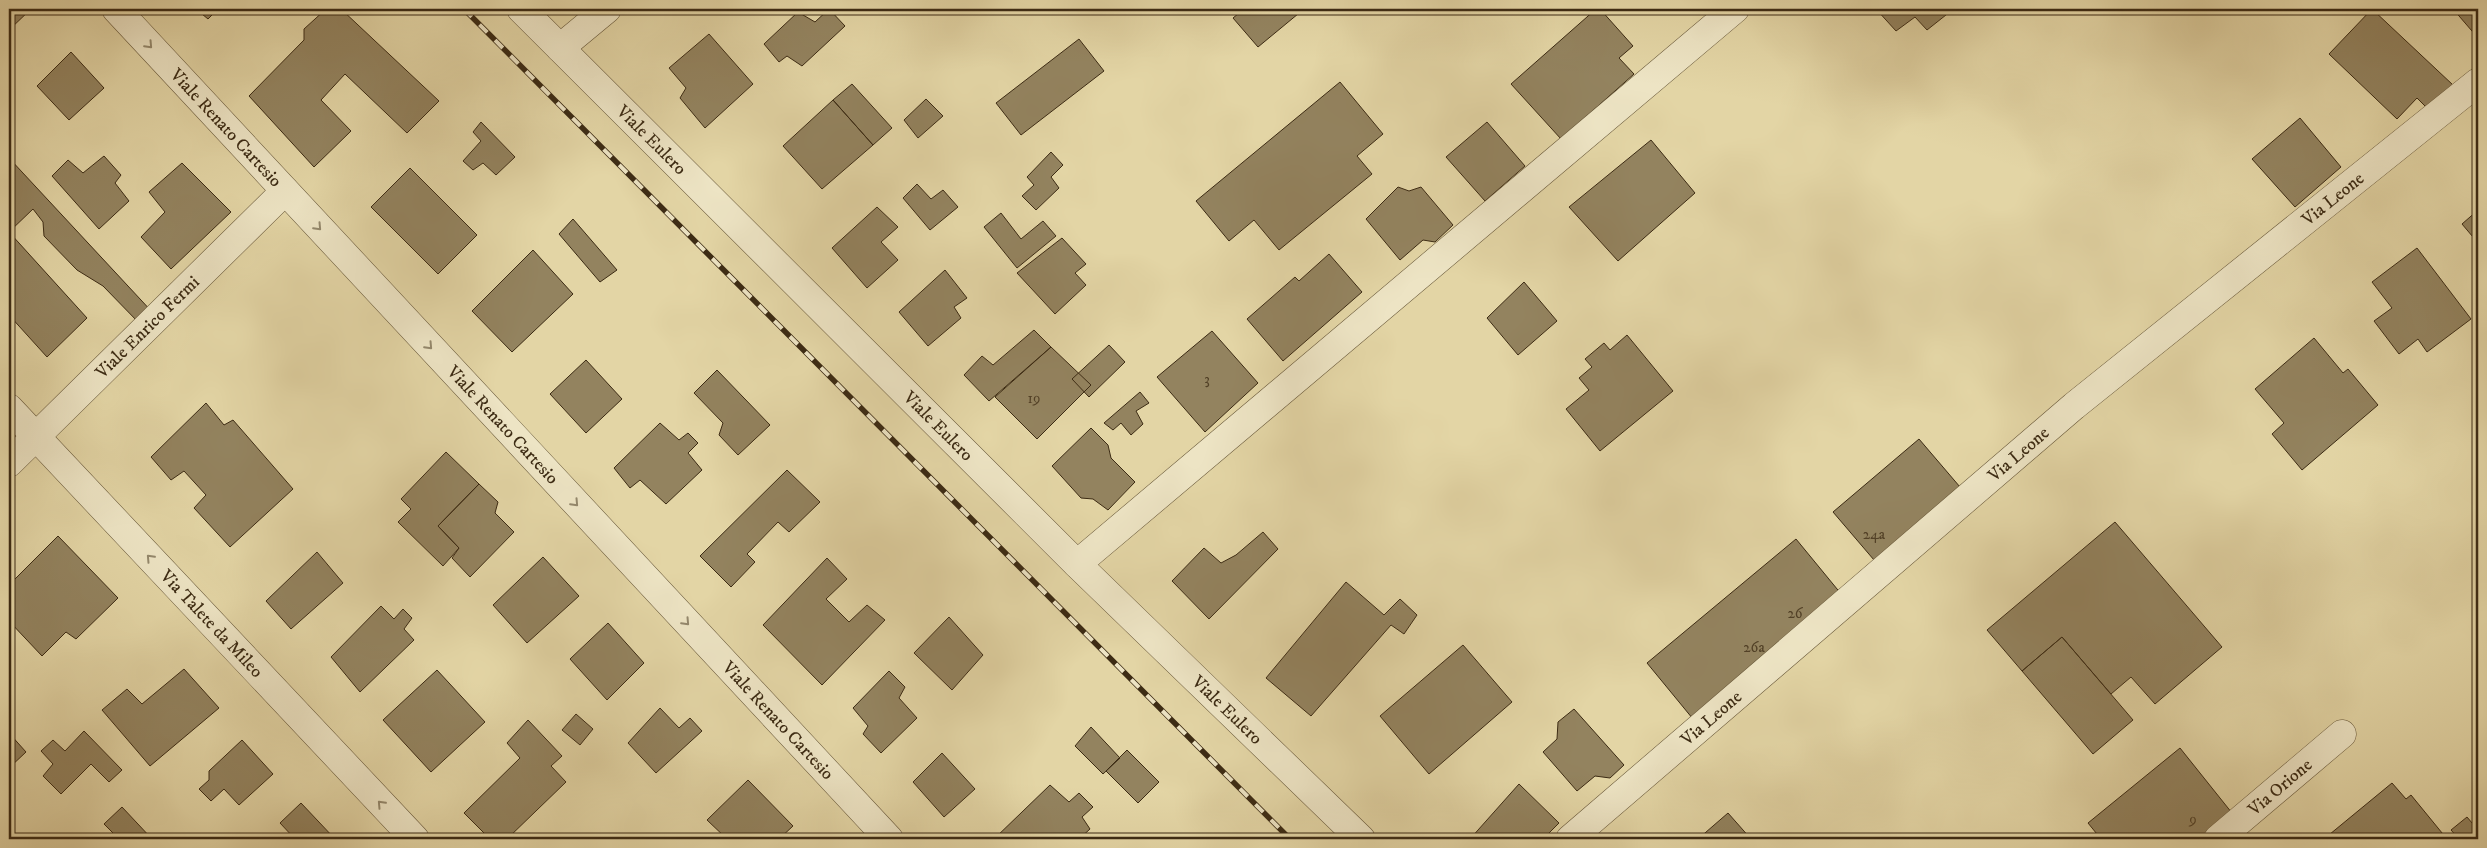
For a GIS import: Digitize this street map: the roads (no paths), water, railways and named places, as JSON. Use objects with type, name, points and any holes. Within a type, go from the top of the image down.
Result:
[{"type":"street","name":"Viale Renato Cartesio","points":[[116,9],[889,839]]},
{"type":"street","name":"Viale Eulero","points":[[521,9],[1077,564],[1361,839]]},
{"type":"street","points":[[560,48],[607,9]]},
{"type":"street","points":[[1077,564],[1736,9]]},
{"type":"street","name":"Via Leone","points":[[1570,839],[2074,406],[2478,82]]},
{"type":"street","name":"Viale Enrico Fermi","points":[[9,463],[285,191]]},
{"type":"street","name":"Via Talete da Mileo","points":[[9,408],[415,839]]},
{"type":"street","name":"Via Orione","points":[[2218,839],[2342,734]]},
{"type":"railway","points":[[464,9],[1290,839]]}]
